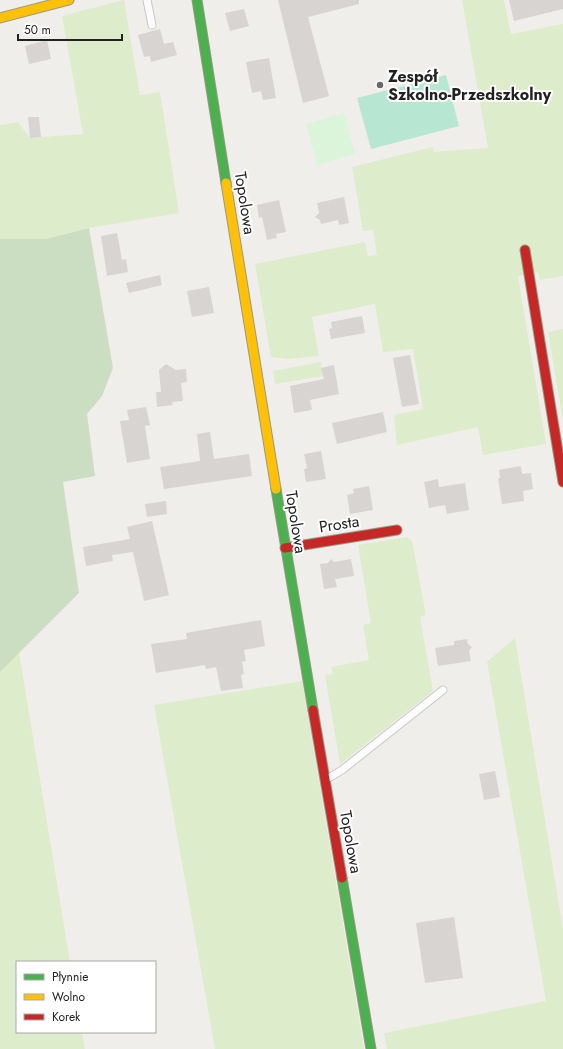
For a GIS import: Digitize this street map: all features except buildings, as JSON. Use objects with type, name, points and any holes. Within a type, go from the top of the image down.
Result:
[{"type":"street","points":[[0,18],[36,4],[69,0]]},
{"type":"street","name":"Topolowa","points":[[197,0],[285,548],[371,1049]]},
{"type":"street","points":[[525,250],[563,482]]},
{"type":"street","name":"Prosta","points":[[285,548],[397,530]]},
{"type":"lane","points":[[147,0],[152,26]]},
{"type":"lane","points":[[325,781],[342,770],[443,690]]},
{"type":"green space","points":[[124,0],[140,95],[160,92],[179,213],[89,228],[46,239],[0,239],[0,125],[18,122],[30,138],[83,134],[62,16]]},
{"type":"green space","points":[[462,0],[504,0],[511,34],[563,24],[563,276],[540,280],[538,272],[518,276],[546,444],[483,455],[478,427],[397,445],[394,415],[423,409],[413,349],[383,352],[375,304],[312,317],[319,356],[287,359],[271,357],[255,264],[365,242],[368,256],[377,255],[373,230],[363,231],[352,167],[433,147],[434,152],[488,148]]},
{"type":"green space","points":[[446,75],[459,126],[371,149],[357,98]]},
{"type":"green space","points":[[344,113],[355,154],[317,165],[306,124]]},
{"type":"green space","points":[[89,228],[113,368],[102,396],[87,414],[95,476],[63,482],[79,593],[0,672],[0,239],[46,239]]},
{"type":"green space","points":[[563,329],[563,421],[548,332]]},
{"type":"green space","points":[[321,362],[323,376],[275,384],[273,371]]},
{"type":"green space","points":[[407,537],[412,541],[426,615],[420,617],[433,691],[340,764],[325,675],[333,674],[331,667],[369,660],[363,625],[371,623],[358,545]]},
{"type":"green space","points":[[515,638],[563,929],[563,1049],[387,1049],[384,1033],[546,1001],[487,662]]},
{"type":"green space","points":[[19,652],[70,961],[16,961],[16,1033],[82,1033],[85,1049],[0,1049],[0,672]]},
{"type":"green space","points":[[302,681],[364,1049],[215,1049],[154,705]]},
{"type":"traffic: fast","points":[[197,0],[226,183]]},
{"type":"traffic: fast","points":[[276,489],[313,710]]},
{"type":"traffic: fast","points":[[342,878],[371,1049]]},
{"type":"traffic: slow","points":[[0,18],[69,0]]},
{"type":"traffic: slow","points":[[226,183],[276,489]]},
{"type":"traffic: jam","points":[[525,250],[563,482]]},
{"type":"traffic: jam","points":[[285,548],[397,530]]},
{"type":"traffic: jam","points":[[313,710],[342,878]]},
{"type":"place","name":"Zespół Szkolno-Przedszkolny","points":[[380,85]]}]
